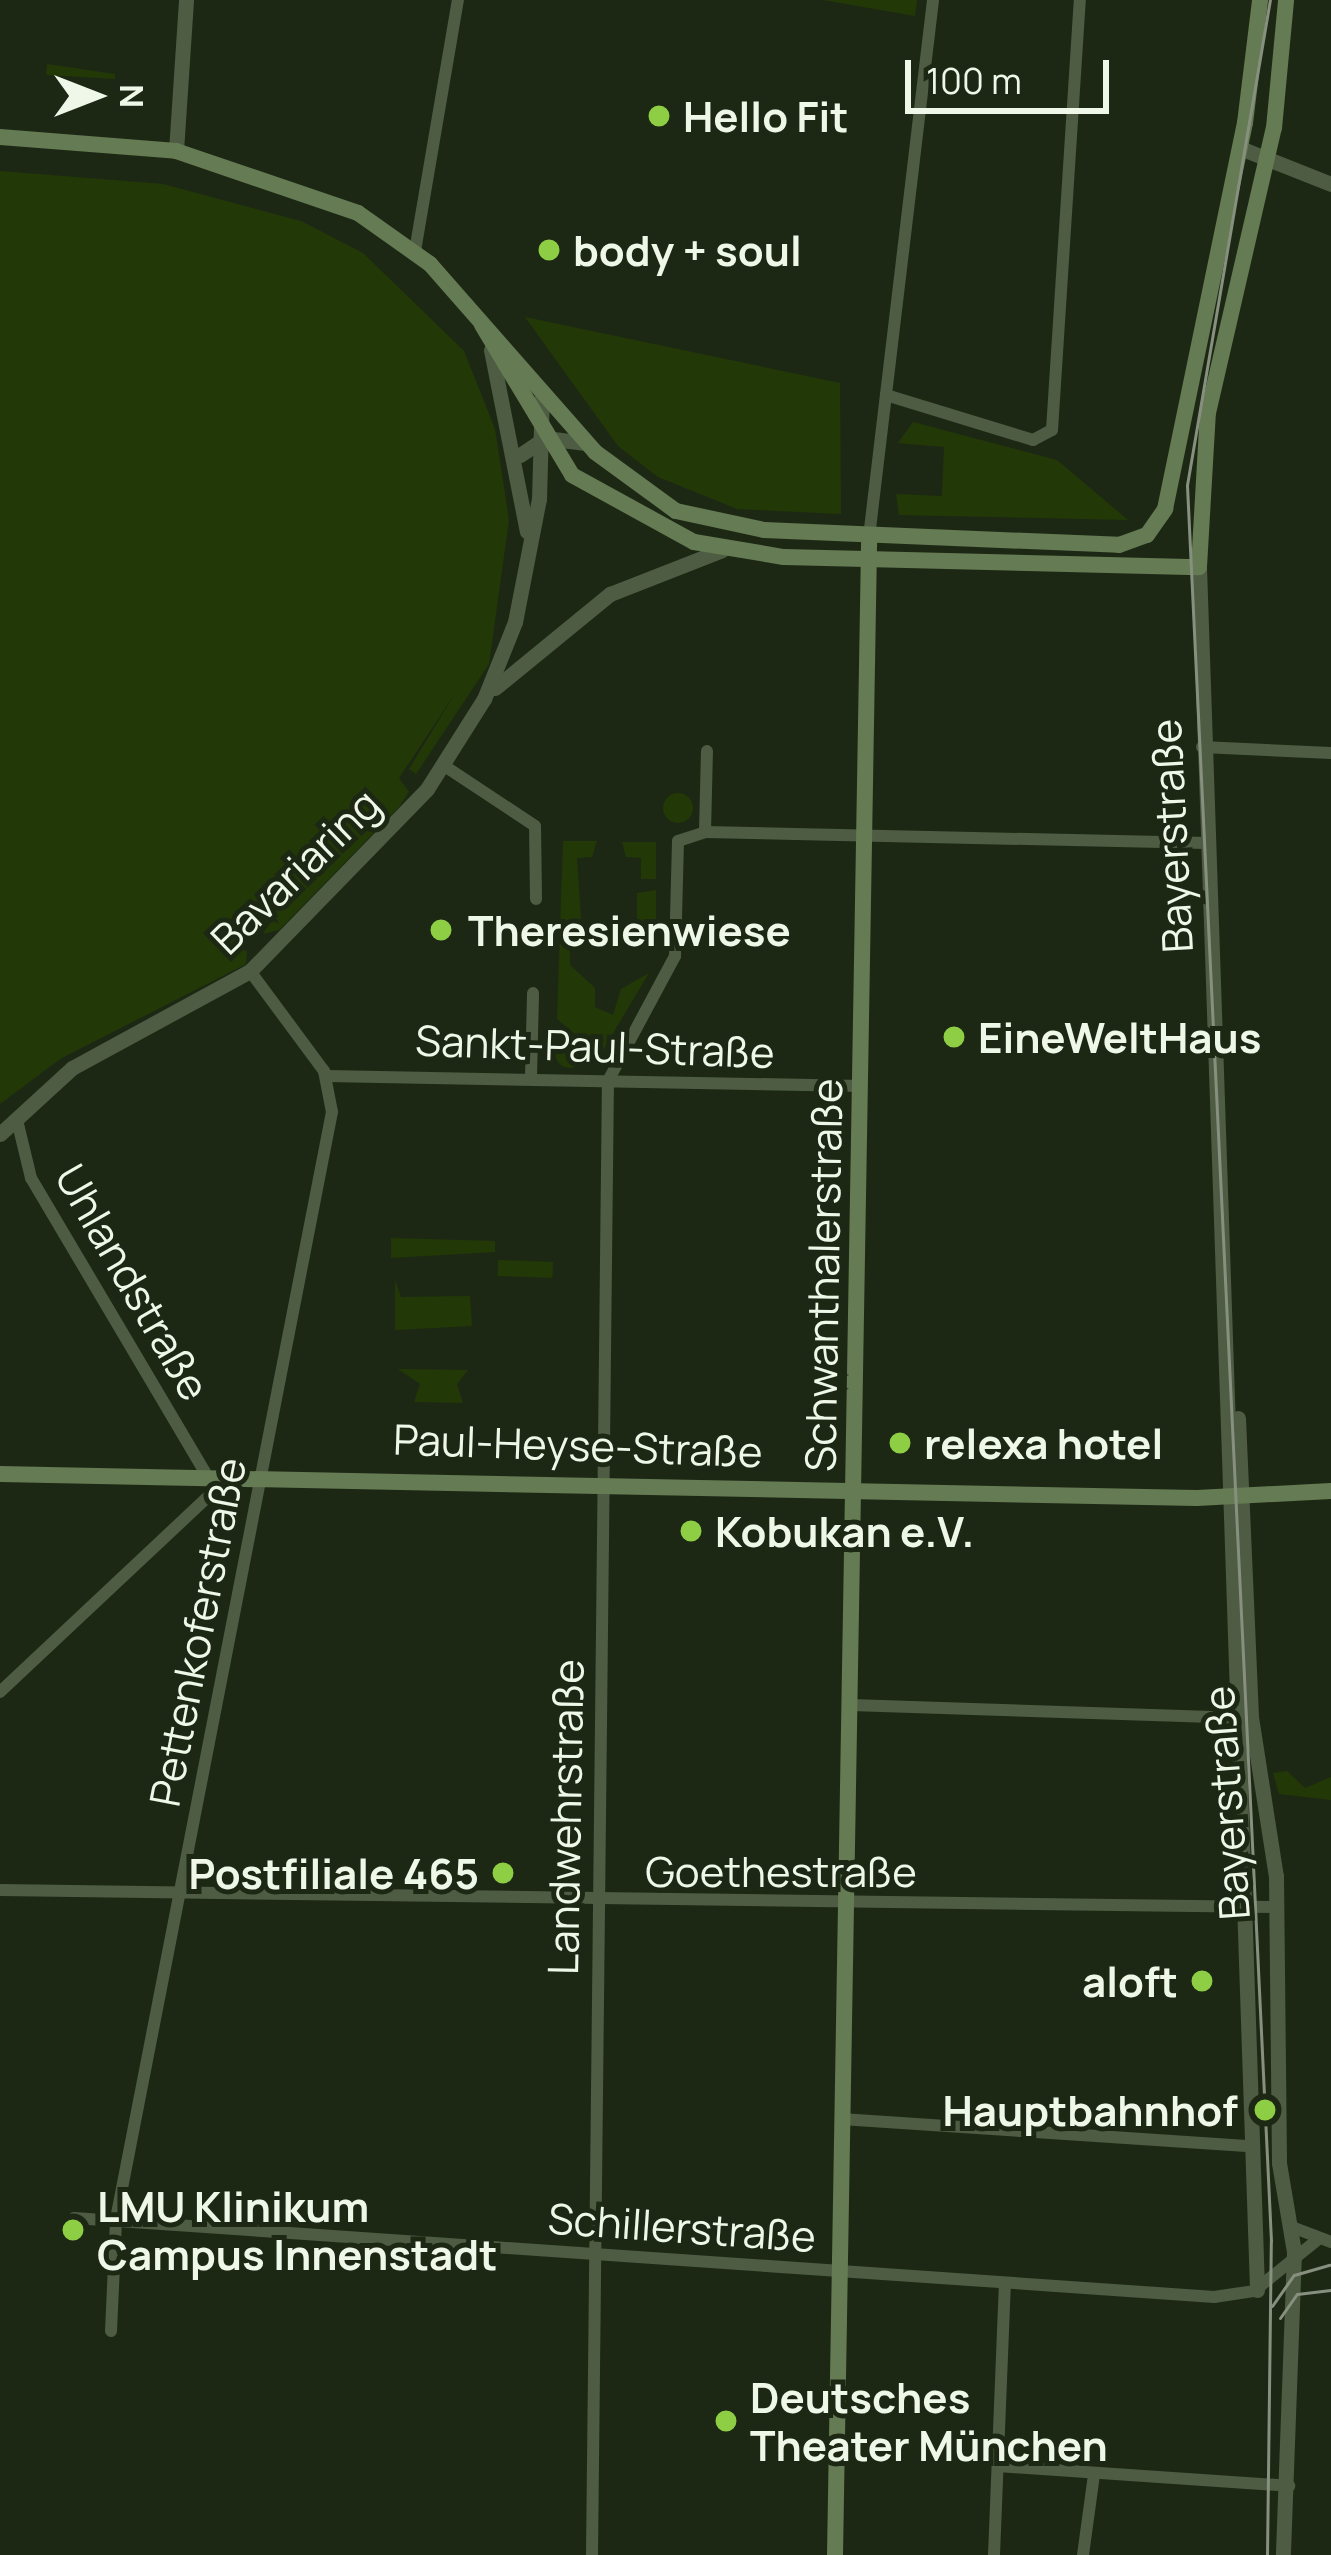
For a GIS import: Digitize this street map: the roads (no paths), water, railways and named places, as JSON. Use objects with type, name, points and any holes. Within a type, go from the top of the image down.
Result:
[{"type":"main road","points":[[0,137],[176,151],[311,190],[415,251],[458,290],[586,443],[658,502],[740,528],[869,538],[1126,544],[1156,526],[1172,476],[1240,148],[1260,0]]},
{"type":"main road","name":"Bayerstraße","points":[[1193,567],[1205,433],[1268,154],[1286,0]]},
{"type":"main road","points":[[458,290],[544,438],[608,503],[722,550]]},
{"type":"main road","name":"Schwanthalerstraße","points":[[835,2555],[869,538]]},
{"type":"main road","name":"Bavariaring","points":[[722,550],[869,560],[1193,567]]},
{"type":"main road","name":"Paul-Heyse-Straße","points":[[0,1474],[205,1472],[856,1490],[1240,1497],[1331,1494]]},
{"type":"street","points":[[176,151],[186,0]]},
{"type":"street","points":[[415,251],[458,0]]},
{"type":"street","name":"Schwanthalerstraße","points":[[869,538],[933,0]]},
{"type":"street","points":[[886,395],[1047,436],[1068,294],[1080,0]]},
{"type":"street","points":[[1240,148],[1268,154],[1331,184]]},
{"type":"street","name":"Bavariaring","points":[[483,326],[520,455],[528,564]]},
{"type":"street","name":"Bavariaring","points":[[0,1134],[72,1068],[250,971],[343,887],[443,765],[484,699],[528,564],[544,438],[542,388]]},
{"type":"street","points":[[520,455],[544,438],[586,443]]},
{"type":"street","name":"Bavariaring","points":[[484,699],[591,606],[722,550]]},
{"type":"street","name":"Bayerstraße","points":[[1193,567],[1251,1717],[1273,1907],[1280,2163],[1294,2258],[1291,2485],[1283,2555]]},
{"type":"street","points":[[1202,747],[1331,753]]},
{"type":"street","points":[[705,832],[707,752]]},
{"type":"street","points":[[443,765],[535,826],[536,899]]},
{"type":"street","points":[[608,1081],[672,966],[686,833],[1207,843]]},
{"type":"street","points":[[250,971],[327,1076]]},
{"type":"street","points":[[531,1077],[533,993]]},
{"type":"street","name":"Sankt-Paul-Straße","points":[[327,1076],[861,1087]]},
{"type":"street","name":"Pettenkoferstraße","points":[[111,2331],[116,2219],[329,1134],[327,1076]]},
{"type":"street","name":"Landwehrstraße","points":[[592,2555],[608,1081]]},
{"type":"street","name":"Uhlandstraße","points":[[17,1120],[31,1178],[205,1472]]},
{"type":"street","points":[[0,1692],[233,1473]]},
{"type":"street","name":"Bayerstraße","points":[[1240,1497],[1235,1718],[1257,2290]]},
{"type":"street","points":[[851,1705],[1235,1718]]},
{"type":"street","name":"Goethestraße","points":[[0,1890],[596,1903],[1273,1907]]},
{"type":"street","points":[[841,2119],[1250,2146]]},
{"type":"street","name":"Schillerstraße","points":[[74,2218],[1214,2297],[1257,2290]]},
{"type":"street","points":[[1292,2227],[1316,2241],[1331,2242]]},
{"type":"street","points":[[1257,2290],[1316,2241]]},
{"type":"street","points":[[994,2555],[1005,2284]]},
{"type":"street","points":[[998,2466],[1291,2485]]},
{"type":"street","points":[[1083,2555],[1094,2475]]},
{"type":"tram line","points":[[1267,2555],[1271,2241],[1187,485],[1270,0]]},
{"type":"tram line","points":[[1272,2306],[1294,2275],[1330,2265]]},
{"type":"tram line","points":[[1280,2318],[1297,2294],[1331,2290]]},
{"type":"place","name":"Hello Fit","points":[[659,116]]},
{"type":"place","name":"body + soul","points":[[549,250]]},
{"type":"place","name":"Theresienwiese","points":[[441,930]]},
{"type":"place","name":"EineWeltHaus","points":[[954,1037]]},
{"type":"place","name":"relexa hotel","points":[[900,1443]]},
{"type":"place","name":"Kobukan e.V.","points":[[691,1531]]},
{"type":"place","name":"Postfiliale 465","points":[[503,1873]]},
{"type":"place","name":"aloft","points":[[1202,1981]]},
{"type":"place","name":"Hauptbahnhof","points":[[1265,2110]]},
{"type":"place","name":"LMU Klinikum Campus Innenstadt","points":[[73,2230]]},
{"type":"place","name":"Deutsches Theater München","points":[[726,2421]]}]
